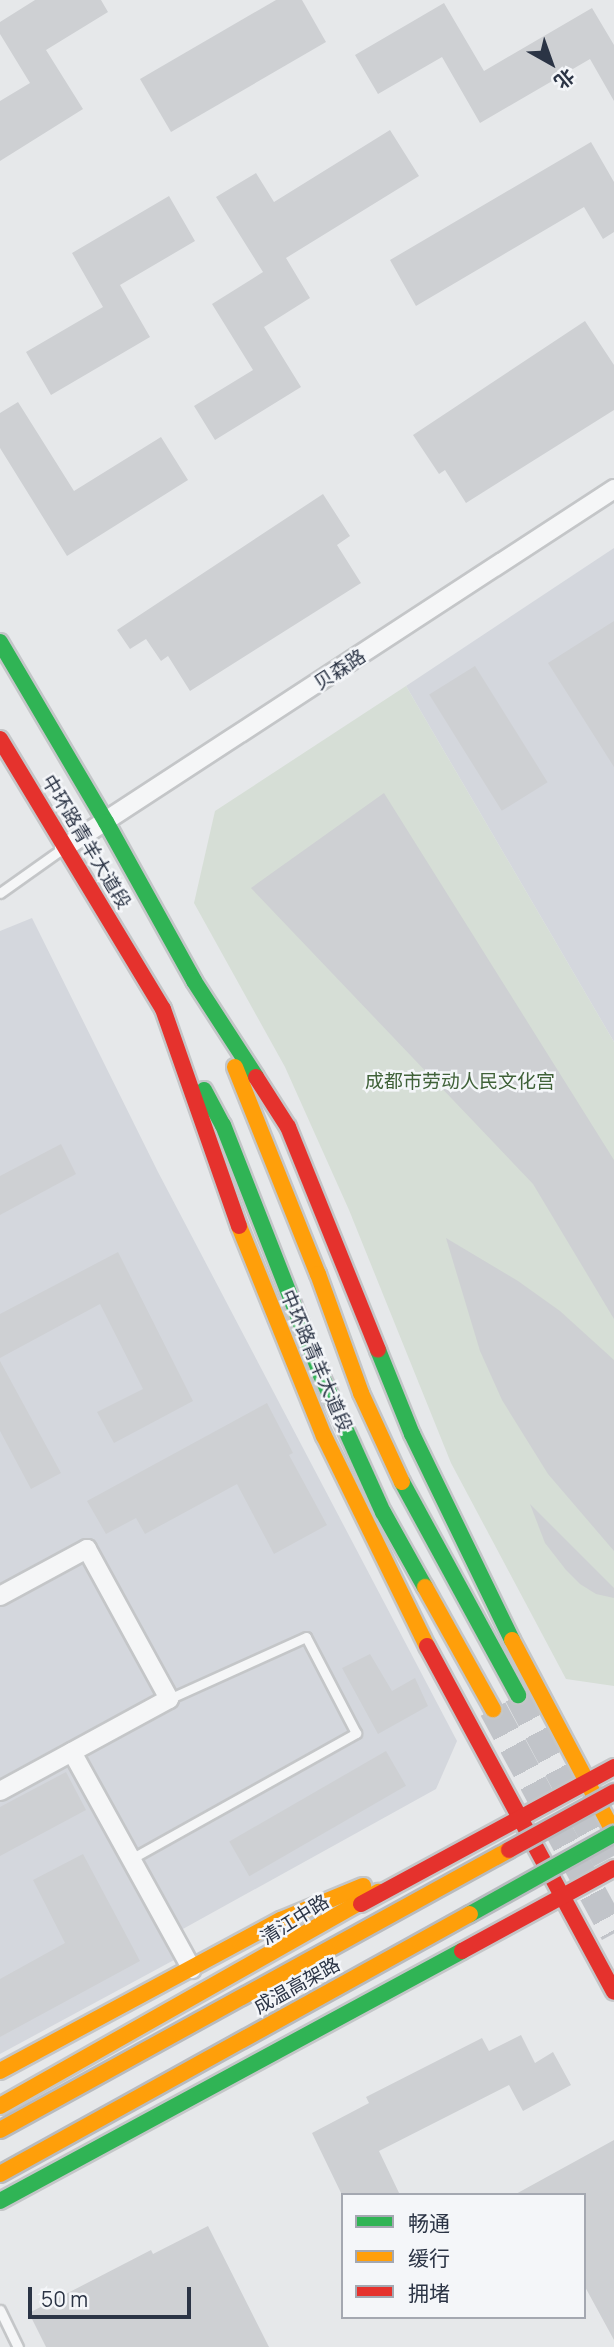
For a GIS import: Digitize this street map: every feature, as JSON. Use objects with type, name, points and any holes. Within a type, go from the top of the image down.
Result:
[{"type":"main road","name":"中环路青羊大道段","points":[[0,642],[106,822],[194,981],[288,1127],[412,1434],[480,1580],[614,1834]]},
{"type":"main road","name":"中环路青羊大道段","points":[[0,739],[163,1009],[221,1183],[324,1436],[404,1603],[614,1992]]},
{"type":"main road","points":[[194,981],[217,1022],[318,1274],[361,1393],[407,1493],[518,1695]]},
{"type":"main road","points":[[163,1009],[222,1125],[321,1375],[383,1511],[493,1709]]},
{"type":"main road","name":"清江中路","points":[[0,2108],[232,1984],[379,1892],[614,1767]]},
{"type":"main road","name":"成温高架路","points":[[0,2130],[614,1791]]},
{"type":"main road","name":"成温高架路","points":[[0,2174],[614,1834]]},
{"type":"main road","points":[[0,2071],[281,1920],[480,1838]]},
{"type":"main road","points":[[0,2201],[614,1868]]},
{"type":"main road","points":[[0,2108],[379,1892]]},
{"type":"street","name":"贝森路","points":[[64,848],[614,489]]},
{"type":"street","points":[[0,1596],[87,1549],[169,1699],[0,1791]]},
{"type":"street","points":[[72,1752],[192,1969]]},
{"type":"lane","points":[[0,893],[64,848]]},
{"type":"lane","points":[[131,1859],[356,1733],[306,1637],[169,1699]]},
{"type":"lane","points":[[0,2310],[18,2347]]},
{"type":"shaded area","points":[[614,548],[614,1042],[406,686]]},
{"type":"shaded area","points":[[32,918],[158,1172],[457,1741],[436,1789],[163,1940],[174,1960],[0,2054],[0,931]]},
{"type":"green space","name":"成都市劳动人民文化宫","points":[[406,686],[614,1042],[614,1686],[566,1679],[451,1463],[349,1210],[285,1067],[194,903],[215,811]]},
{"type":"building","points":[[35,0],[101,0],[108,12],[46,50],[83,109],[0,161],[0,101],[30,83],[0,34],[0,22]]},
{"type":"building","points":[[276,0],[302,0],[326,42],[171,132],[140,79]]},
{"type":"building","points":[[444,3],[484,71],[592,8],[614,45],[614,101],[590,59],[480,123],[442,57],[378,94],[355,55]]},
{"type":"building","points":[[390,130],[419,176],[286,258],[310,298],[264,327],[301,387],[215,440],[194,406],[253,370],[212,304],[263,272],[216,197],[256,173],[274,202]]},
{"type":"building","points":[[591,142],[614,182],[614,232],[603,239],[584,207],[416,306],[390,260]]},
{"type":"building","points":[[169,196],[195,241],[120,285],[150,337],[51,395],[26,352],[103,307],[72,253]]},
{"type":"building","points":[[585,321],[614,365],[614,410],[466,503],[445,470],[439,474],[413,435]]},
{"type":"building","points":[[18,402],[74,491],[161,437],[188,480],[67,556],[0,448],[0,413]]},
{"type":"building","points":[[323,494],[350,536],[337,545],[361,583],[190,691],[168,656],[161,661],[146,639],[130,649],[117,630]]},
{"type":"building","points":[[614,621],[614,767],[548,663]]},
{"type":"building","points":[[475,666],[548,782],[502,811],[429,695]]},
{"type":"building","points":[[384,793],[614,1160],[614,1319],[533,1184],[251,888]]},
{"type":"building","points":[[61,1144],[76,1174],[0,1215],[0,1176]]},
{"type":"building","points":[[446,1238],[518,1281],[560,1311],[614,1360],[614,1551],[548,1474],[502,1400],[480,1351]]},
{"type":"building","points":[[118,1252],[193,1401],[114,1443],[97,1412],[143,1389],[100,1304],[0,1358],[0,1314]]},
{"type":"building","points":[[0,1361],[61,1473],[31,1489],[0,1431]]},
{"type":"building","points":[[267,1403],[293,1453],[289,1455],[327,1525],[274,1554],[237,1484],[145,1534],[136,1518],[106,1534],[87,1501]]},
{"type":"building","points":[[530,1504],[614,1588],[614,1598],[596,1594],[580,1584],[566,1570],[545,1543]]},
{"type":"building","points":[[370,1654],[392,1691],[415,1678],[428,1706],[378,1734],[342,1668]]},
{"type":"building","points":[[386,1751],[406,1786],[249,1876],[229,1842]]},
{"type":"building","points":[[66,1772],[86,1810],[0,1856],[0,1807]]},
{"type":"building","points":[[83,1854],[140,1961],[0,2037],[0,1979],[65,1943],[33,1880]]},
{"type":"building","points":[[521,2035],[535,2063],[553,2052],[571,2085],[523,2111],[509,2085],[379,2151],[399,2193],[341,2193],[312,2133],[369,2103],[366,2097],[482,2038],[489,2051]]},
{"type":"building","points":[[614,2140],[614,2340],[586,2289],[586,2193],[518,2193]]},
{"type":"building","points":[[208,2226],[269,2347],[46,2347],[29,2313],[151,2250],[153,2254]]},
{"type":"tunnel","points":[[518,1695],[606,1860]]},
{"type":"tunnel","points":[[493,1709],[614,1933]]},
{"type":"traffic: fast","points":[[0,642],[106,822],[194,981],[256,1077]]},
{"type":"traffic: fast","points":[[204,1090],[223,1125],[321,1375],[383,1512],[425,1587]]},
{"type":"traffic: fast","points":[[378,1350],[412,1434],[512,1640]]},
{"type":"traffic: fast","points":[[402,1482],[518,1695]]},
{"type":"traffic: fast","points":[[470,1914],[614,1834]]},
{"type":"traffic: fast","points":[[0,2201],[462,1951]]},
{"type":"traffic: slow","points":[[235,1067],[318,1274],[361,1393],[402,1482]]},
{"type":"traffic: slow","points":[[239,1226],[324,1436],[427,1646]]},
{"type":"traffic: slow","points":[[425,1587],[493,1709]]},
{"type":"traffic: slow","points":[[512,1640],[614,1833]]},
{"type":"traffic: slow","points":[[0,2130],[509,1850]]},
{"type":"traffic: slow","points":[[0,2071],[281,1920],[363,1886]]},
{"type":"traffic: slow","points":[[0,2106],[379,1892]]},
{"type":"traffic: slow","points":[[0,2174],[470,1914]]},
{"type":"traffic: jam","points":[[0,739],[163,1009],[239,1226]]},
{"type":"traffic: jam","points":[[256,1077],[288,1127],[378,1350]]},
{"type":"traffic: jam","points":[[427,1646],[614,1992]]},
{"type":"traffic: jam","points":[[361,1904],[614,1767]]},
{"type":"traffic: jam","points":[[509,1850],[614,1792]]},
{"type":"traffic: jam","points":[[462,1951],[614,1868]]}]
